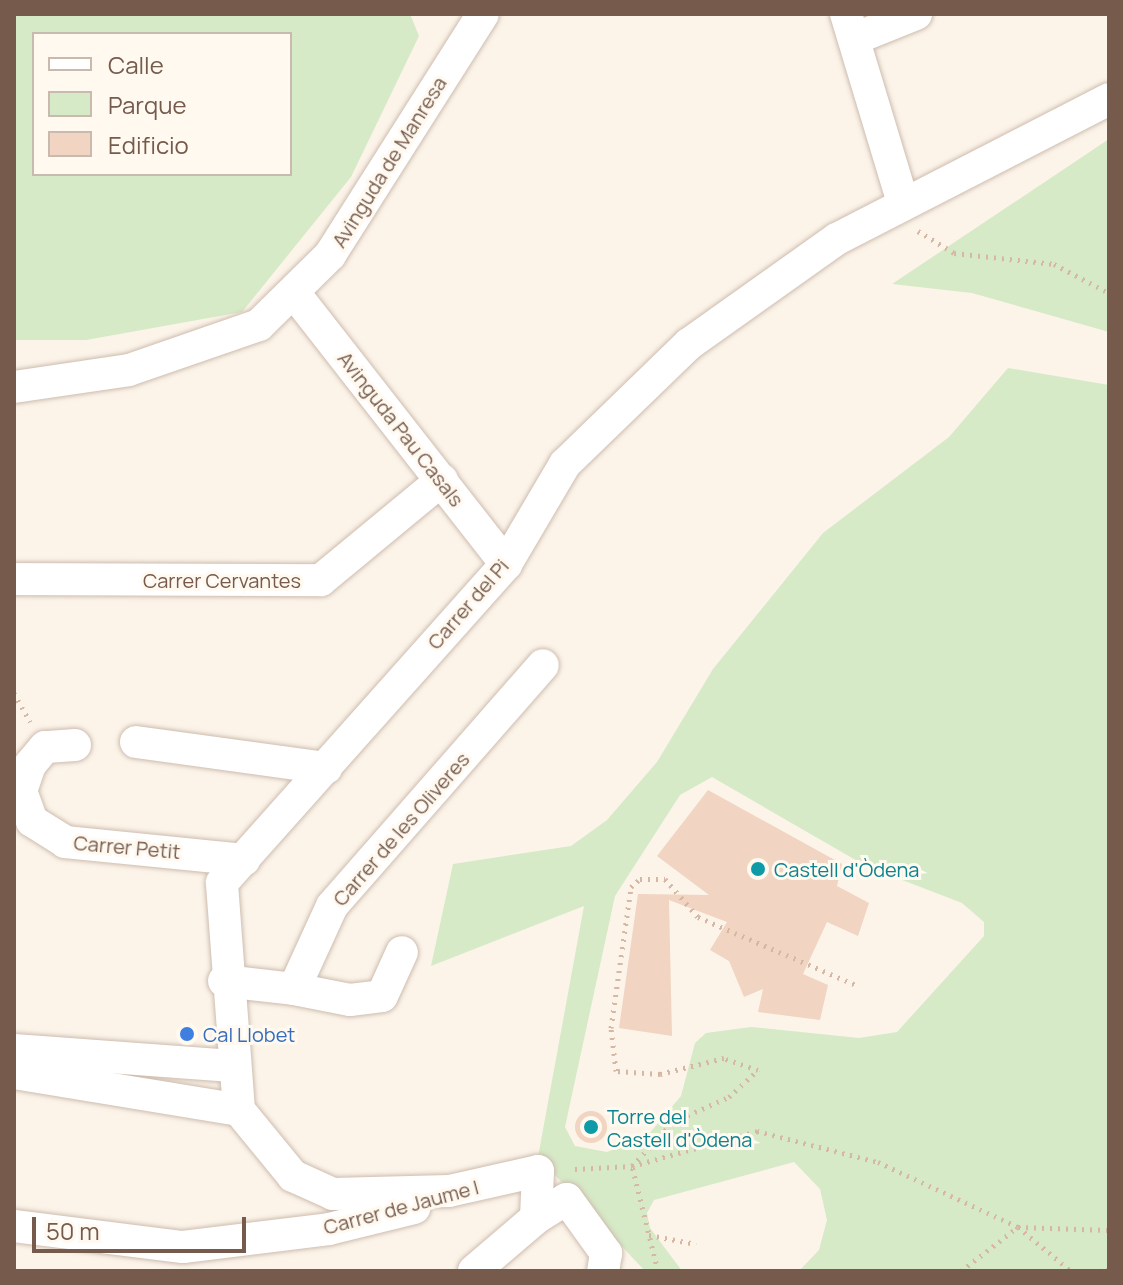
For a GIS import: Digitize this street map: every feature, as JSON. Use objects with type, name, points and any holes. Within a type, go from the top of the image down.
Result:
[{"type":"street","name":"Avinguda de Manresa","points":[[14,387],[129,370],[210,345],[259,325],[295,294],[371,198],[483,14]]},
{"type":"street","points":[[903,203],[850,27],[916,14]]},
{"type":"street","name":"Carrer del Pi","points":[[239,1110],[224,981],[222,883],[506,564],[565,464],[689,344],[837,239],[1109,99]]},
{"type":"street","name":"Avinguda Pau Casals","points":[[295,294],[506,564]]},
{"type":"street","name":"Carrer Cervantes","points":[[14,579],[321,580],[442,480]]},
{"type":"street","name":"Carrer de les Oliveres","points":[[294,989],[332,906],[543,665]]},
{"type":"street","points":[[136,742],[326,768]]},
{"type":"street","name":"Carrer Petit","points":[[75,745],[45,747],[30,765],[21,791],[32,821],[65,842],[244,860]]},
{"type":"street","points":[[224,981],[294,989],[350,1000],[382,996],[402,952]]},
{"type":"street","points":[[14,1050],[232,1066]]},
{"type":"street","points":[[14,1073],[239,1110],[293,1176],[333,1194],[449,1191],[538,1171],[536,1218]]},
{"type":"street","name":"Carrer de Jaume I","points":[[14,1226],[183,1247],[329,1229],[502,1178]]},
{"type":"street","points":[[474,1271],[536,1218],[567,1199],[606,1253],[603,1271]]},
{"type":"path","points":[[903,203],[922,239],[954,253],[1054,264],[1109,293]]},
{"type":"path","points":[[632,1166],[673,1122],[729,1097],[758,1070],[724,1058],[660,1074],[616,1071],[611,1028],[624,904],[640,879],[665,879],[698,917],[856,985]]},
{"type":"path","points":[[538,1171],[632,1166],[757,1131],[878,1162],[1018,1227],[1071,1271]]},
{"type":"path","points":[[632,1166],[658,1271]]},
{"type":"path","points":[[961,1271],[1018,1227],[1109,1230]]},
{"type":"path","points":[[649,1235],[696,1244]]},
{"type":"path","points":[[1098,1271],[1109,1270]]},
{"type":"green space","points":[[14,14],[410,14],[419,36],[351,177],[242,312],[86,340],[14,340]]},
{"type":"green space","points":[[1109,139],[1109,332],[972,293],[892,284]]},
{"type":"green space","points":[[1008,368],[1109,385],[1109,1271],[799,1271],[819,1250],[827,1220],[820,1189],[794,1162],[654,1200],[647,1213],[650,1228],[682,1271],[645,1271],[538,1157],[584,906],[431,966],[453,864],[571,846],[607,820],[657,762],[713,669],[823,533],[949,437]],"holes":[[[712,777],[866,866],[962,903],[984,922],[984,936],[897,1032],[859,1038],[751,1027],[706,1033],[695,1043],[681,1096],[648,1135],[607,1152],[575,1146],[565,1127],[615,896],[680,795]]]},
{"type":"building","points":[[708,790],[842,864],[837,886],[869,903],[858,936],[827,922],[803,974],[828,985],[820,1020],[758,1012],[763,989],[744,997],[729,961],[710,950],[727,922],[669,900],[672,1036],[619,1028],[638,894],[709,895],[657,856]]},
{"type":"building","name":"Torre del Castell d'Òdena","points":[[591,1111],[603,1115],[607,1127],[603,1139],[591,1143],[579,1139],[575,1127],[579,1115]]},
{"type":"place","name":"Castell d'Òdena","points":[[758,869]]},
{"type":"place","name":"Cal Llobet","points":[[187,1034]]},
{"type":"place","name":"Torre del Castell d'Òdena","points":[[591,1127]]}]
